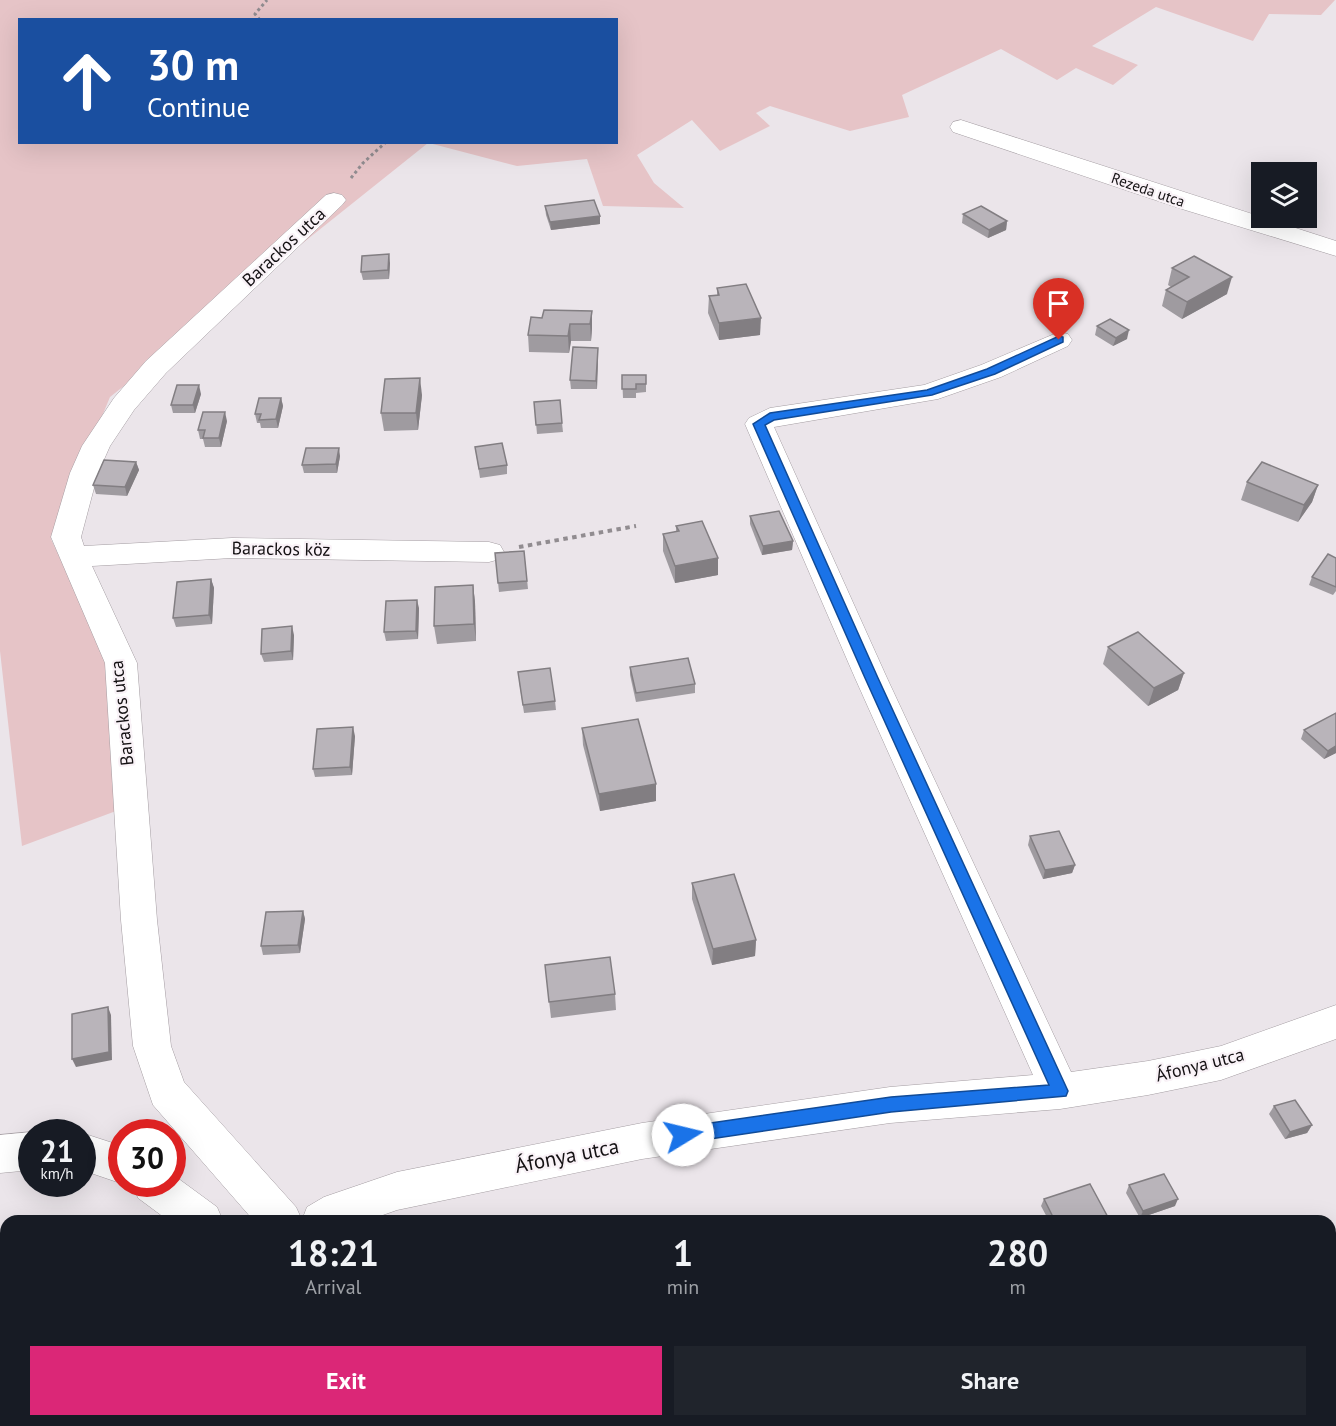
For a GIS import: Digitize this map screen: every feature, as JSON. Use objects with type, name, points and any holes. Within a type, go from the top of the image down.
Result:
[{"type":"street","name":"Rezeda utca","points":[[961,127],[1191,204],[1336,249]]},
{"type":"street","name":"Barackos utca","points":[[276,1215],[167,1092],[152,1046],[139,920],[121,663],[66,537],[84,473],[96,446],[124,404],[156,367],[334,200]]},
{"type":"street","points":[[1059,340],[991,371],[928,393],[770,417],[759,424],[871,678],[1060,1091]]},
{"type":"street","name":"Barackos köz","points":[[73,557],[232,548],[489,552]]},
{"type":"street","name":"Áfonya utca","points":[[332,1215],[397,1191],[472,1174],[642,1142],[891,1105],[1060,1091],[1148,1078],[1221,1063],[1336,1022]]},
{"type":"street","points":[[0,1154],[18,1152]]},
{"type":"street","points":[[174,1197],[195,1215]]},
{"type":"path","points":[[258,18],[255,14],[267,0]]},
{"type":"path","points":[[334,200],[363,163],[384,144]]},
{"type":"path","points":[[489,552],[636,526]]},
{"type":"shaded area","points":[[0,0],[1335,0],[1321,15],[1269,14],[1253,41],[1156,7],[1092,46],[1138,65],[1113,85],[1076,68],[1057,80],[1001,49],[902,95],[909,117],[850,131],[770,106],[756,113],[770,126],[720,151],[692,120],[637,155],[654,183],[684,208],[603,206],[587,159],[517,166],[433,144],[618,144],[618,18],[18,18],[18,144],[427,144],[110,397],[51,539],[112,668],[116,811],[22,846],[0,651]]},
{"type":"building","points":[[594,200],[600,216],[550,222],[545,206]]},
{"type":"building","points":[[981,206],[1007,221],[989,230],[963,214]]},
{"type":"building","points":[[389,254],[388,270],[361,272],[362,256]]},
{"type":"building","points":[[1194,256],[1232,277],[1187,302],[1166,290],[1189,277],[1172,268]]},
{"type":"building","points":[[746,284],[761,318],[719,323],[709,296],[719,295],[717,288]]},
{"type":"building","points":[[544,310],[592,311],[590,324],[570,324],[568,336],[528,335],[531,317],[542,318]]},
{"type":"building","points":[[1110,319],[1129,330],[1116,338],[1097,326]]},
{"type":"building","points":[[573,347],[598,348],[596,381],[570,380]]},
{"type":"building","points":[[622,375],[646,375],[646,384],[636,384],[636,389],[622,389]]},
{"type":"building","points":[[420,378],[416,413],[381,413],[385,379]]},
{"type":"building","points":[[177,385],[199,385],[193,405],[171,405]]},
{"type":"building","points":[[259,398],[281,398],[276,419],[259,420],[261,414],[255,414]]},
{"type":"building","points":[[560,400],[562,423],[536,425],[534,402]]},
{"type":"building","points":[[203,412],[225,412],[219,438],[203,438],[205,430],[198,430]]},
{"type":"building","points":[[502,443],[507,465],[479,469],[475,447]]},
{"type":"building","points":[[306,448],[339,448],[336,464],[302,465]]},
{"type":"building","points":[[104,460],[136,462],[125,487],[93,485]]},
{"type":"building","points":[[1262,462],[1318,485],[1304,505],[1247,482]]},
{"type":"building","points":[[779,511],[793,541],[763,546],[750,516]]},
{"type":"building","points":[[702,521],[718,558],[675,566],[663,534],[679,531],[676,526]]},
{"type":"building","points":[[524,551],[527,581],[498,583],[495,553]]},
{"type":"building","points":[[1328,554],[1336,558],[1336,587],[1312,577]]},
{"type":"building","points":[[211,579],[209,615],[173,618],[177,582]]},
{"type":"building","points":[[473,585],[474,624],[434,626],[435,587]]},
{"type":"building","points":[[417,600],[416,631],[384,632],[386,601]]},
{"type":"building","points":[[292,626],[291,651],[261,654],[262,629]]},
{"type":"building","points":[[1138,632],[1184,673],[1154,688],[1108,647]]},
{"type":"building","points":[[688,658],[695,684],[636,693],[630,667]]},
{"type":"building","points":[[550,668],[555,701],[523,705],[518,672]]},
{"type":"building","points":[[1336,713],[1336,746],[1328,751],[1304,730]]},
{"type":"building","points":[[638,719],[656,784],[599,794],[582,728]]},
{"type":"building","points":[[353,727],[350,767],[313,769],[317,729]]},
{"type":"building","points":[[1059,831],[1075,865],[1045,870],[1030,836]]},
{"type":"building","points":[[734,874],[756,940],[713,949],[692,883]]},
{"type":"building","points":[[303,911],[298,945],[261,946],[266,912]]},
{"type":"building","points":[[610,957],[615,994],[549,1002],[545,965]]},
{"type":"building","points":[[108,1007],[109,1052],[72,1059],[72,1014]]},
{"type":"building","points":[[1295,1100],[1312,1125],[1290,1132],[1274,1106]]},
{"type":"building","points":[[1164,1174],[1178,1199],[1143,1211],[1129,1185]]},
{"type":"building","points":[[1090,1184],[1107,1215],[1052,1215],[1044,1199]]},
{"type":"route","points":[[683,1135],[891,1105],[1060,1091],[871,678],[759,424],[770,417],[928,393],[991,371],[1059,340]]}]
